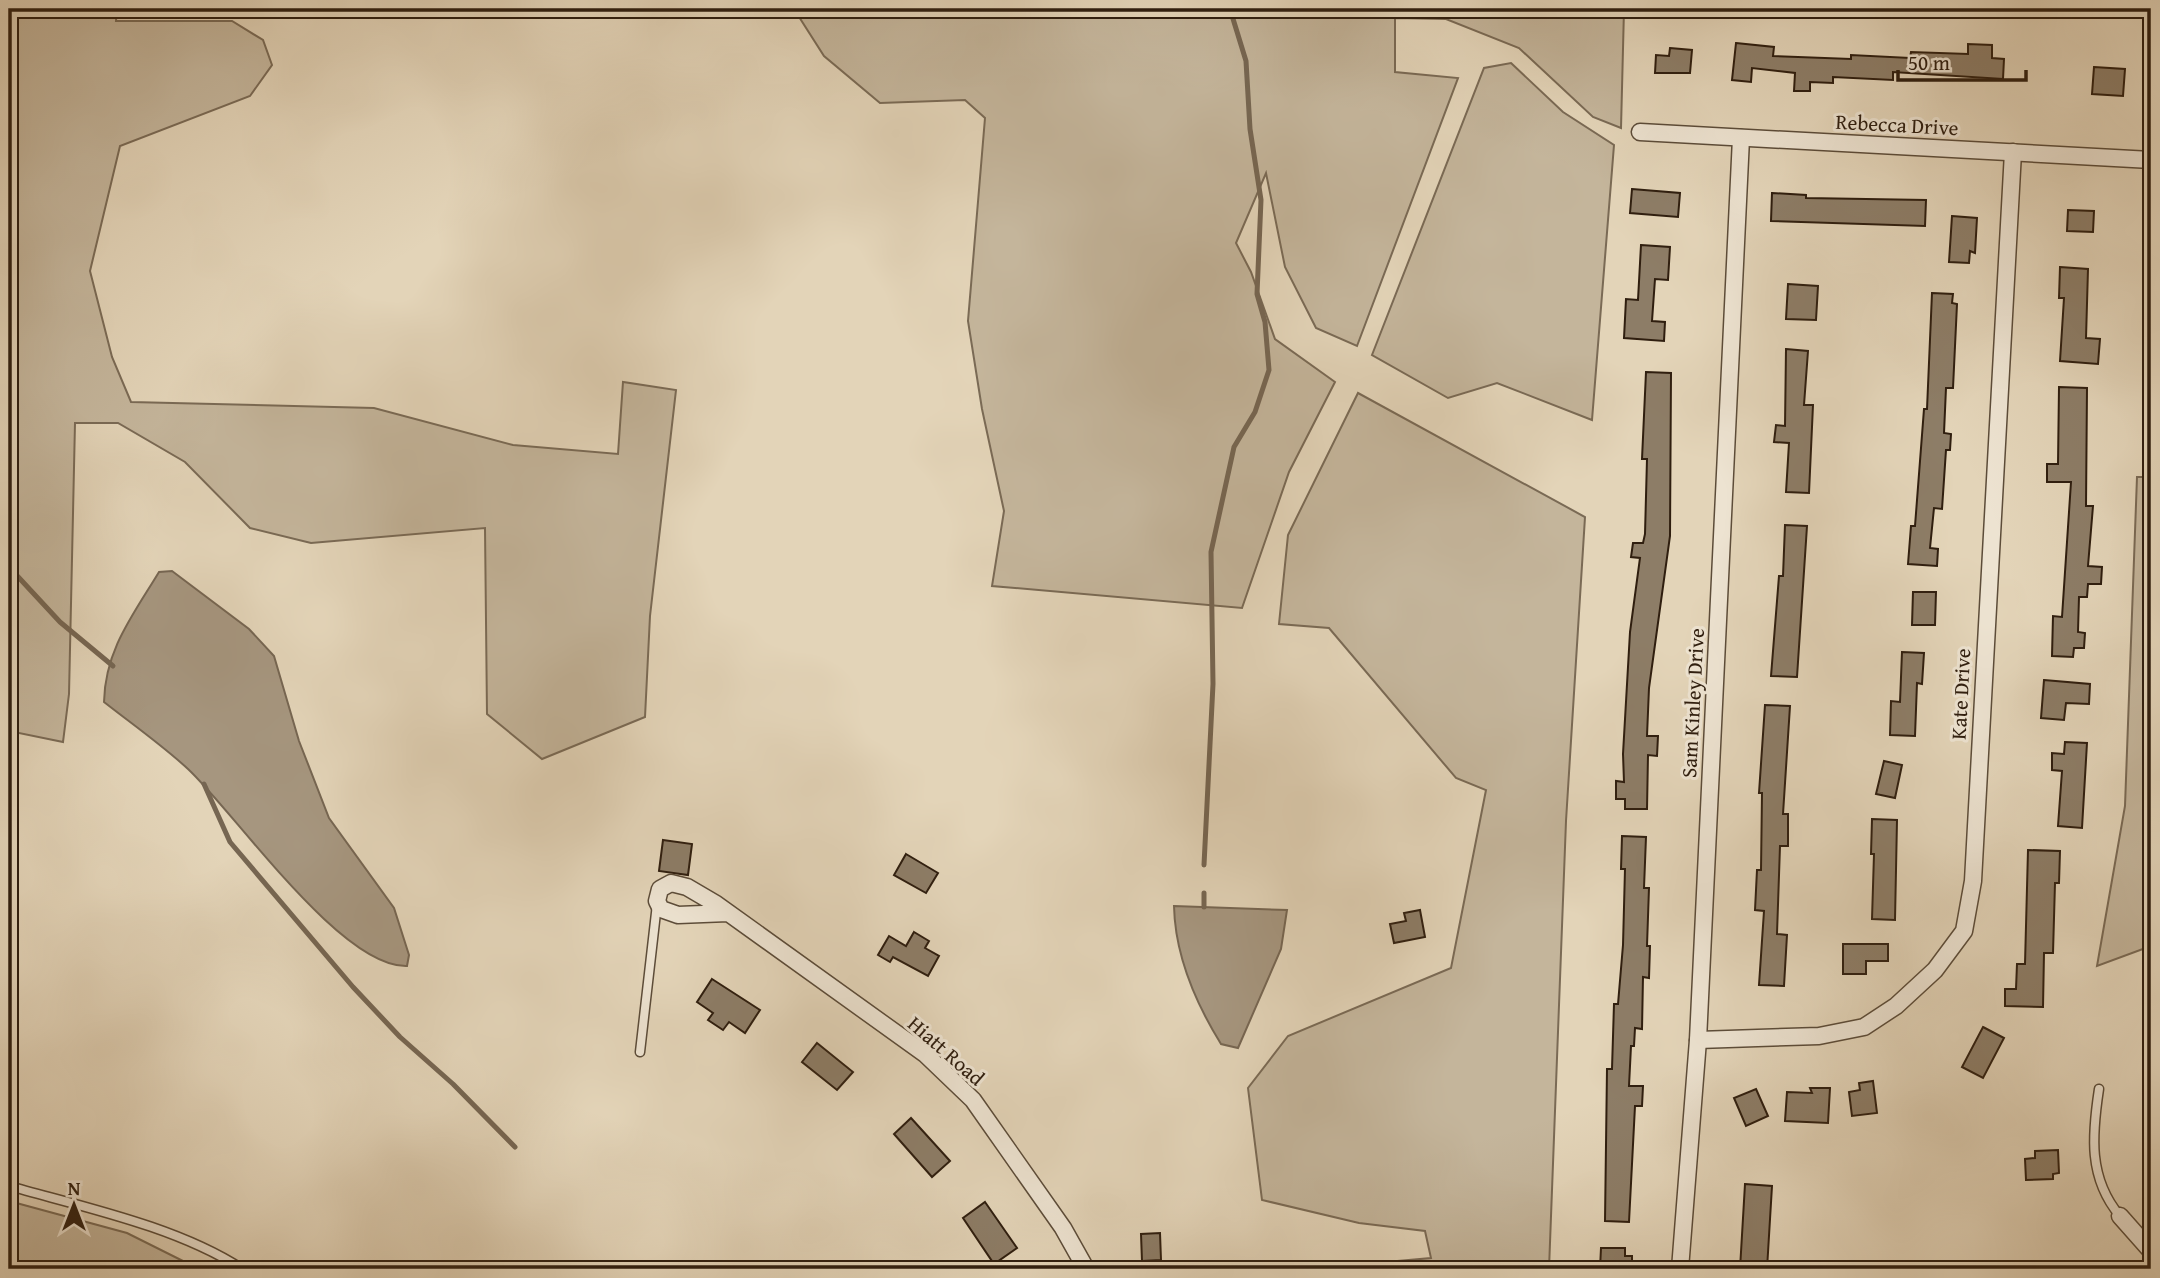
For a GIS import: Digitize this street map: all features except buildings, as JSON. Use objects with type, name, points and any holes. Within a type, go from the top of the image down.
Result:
[{"type":"street","name":"Rebecca Drive","points":[[1640,132],[2151,160]]},
{"type":"street","name":"Sam Kinley Drive","points":[[1680,1269],[1698,1040],[1741,138]]},
{"type":"street","name":"Kate Drive","points":[[1698,1040],[1819,1037],[1864,1027],[1896,1006],[1935,970],[1964,931],[1973,881],[1973,834],[2014,152]]},
{"type":"street","name":"Hiatt Road","points":[[657,901],[660,889],[675,884],[698,893],[925,1054],[973,1100],[1063,1228],[1086,1269]]},
{"type":"street","points":[[657,901],[661,909],[671,915],[728,913]]},
{"type":"street","points":[[2120,1216],[2151,1251]]},
{"type":"lane","points":[[640,1052],[657,901]]},
{"type":"lane","points":[[2099,1089],[2093,1139],[2097,1171],[2102,1191],[2120,1216]]},
{"type":"lane","points":[[9,1186],[123,1218],[222,1256],[242,1269]]},
{"type":"shaded area","points":[[9,9],[117,9],[116,21],[232,21],[263,40],[272,65],[250,96],[120,146],[90,271],[112,357],[131,402],[374,408],[513,445],[618,454],[623,382],[676,390],[650,616],[645,717],[542,759],[487,714],[485,528],[311,543],[250,528],[185,462],[118,423],[75,423],[69,694],[63,742],[9,731]]},
{"type":"shaded area","points":[[794,9],[1624,9],[1621,128],[1593,117],[1519,48],[1446,19],[1395,18],[1395,72],[1458,78],[1357,346],[1316,328],[1285,267],[1266,173],[1236,243],[1251,272],[1275,339],[1335,382],[1289,472],[1242,608],[992,586],[1004,511],[982,409],[968,321],[985,118],[965,100],[880,103],[824,56]]},
{"type":"shaded area","points":[[1511,63],[1563,112],[1614,145],[1592,420],[1497,383],[1448,398],[1372,355],[1484,68]]},
{"type":"shaded area","points":[[1358,393],[1585,517],[1566,821],[1549,1269],[1365,1269],[1375,1263],[1431,1258],[1425,1231],[1359,1223],[1262,1200],[1248,1088],[1288,1036],[1451,968],[1486,790],[1456,778],[1329,628],[1279,624],[1288,535]]},
{"type":"shaded area","points":[[2137,477],[2151,477],[2151,946],[2097,966],[2125,806]]},
{"type":"shaded area","points":[[172,571],[249,629],[274,656],[299,741],[329,818],[394,908],[409,955],[407,966],[381,960],[352,942],[321,916],[290,885],[188,769],[104,702],[109,666],[130,618],[159,572]]},
{"type":"shaded area","points":[[1174,906],[1287,910],[1281,949],[1238,1048],[1221,1044],[1195,995],[1182,960]]},
{"type":"shaded area","points":[[9,1201],[127,1233],[199,1269],[9,1269]]},
{"type":"waterway","points":[[1204,865],[1213,684],[1211,552],[1234,447],[1255,412],[1269,370],[1265,322],[1257,294],[1261,200],[1250,129],[1246,61],[1230,9]]},
{"type":"waterway","points":[[9,567],[60,622],[113,666]]},
{"type":"waterway","points":[[204,784],[230,842],[353,987],[400,1037],[453,1084],[515,1147]]},
{"type":"waterway","points":[[1204,893],[1204,907]]}]
